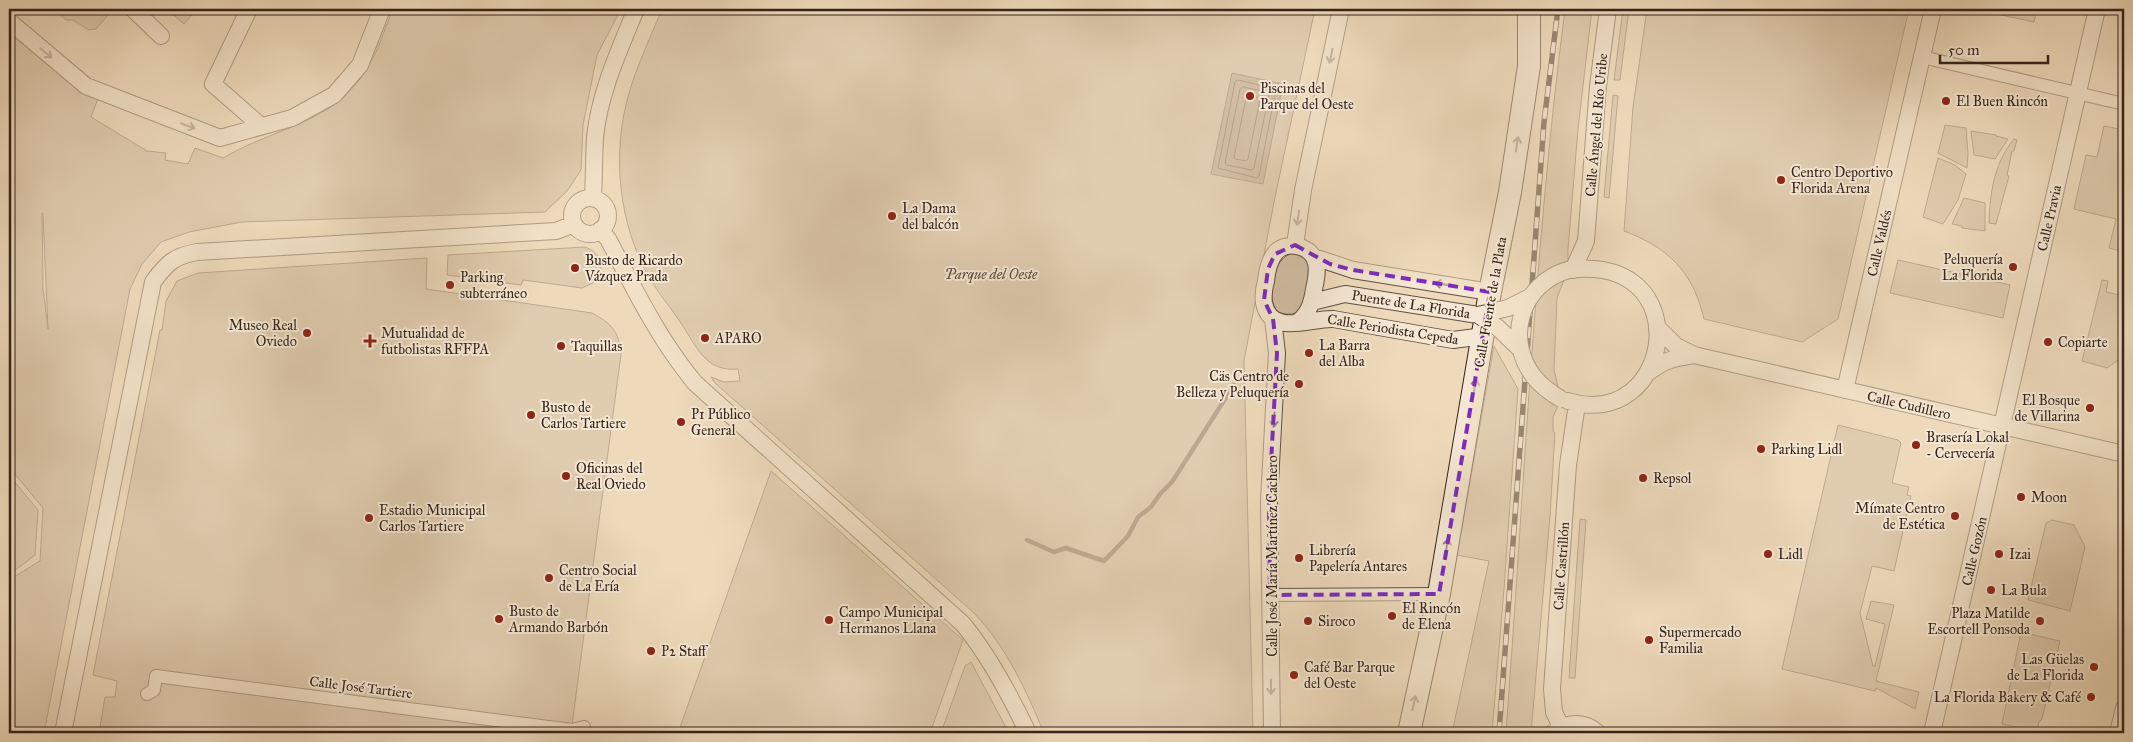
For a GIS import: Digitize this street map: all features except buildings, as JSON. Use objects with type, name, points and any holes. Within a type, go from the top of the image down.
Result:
[{"type":"main road","name":"Calle Fuente de la Plata","points":[[1409,733],[1439,594],[1481,323],[1490,292],[1510,192],[1529,66],[1529,9]]},
{"type":"street","points":[[133,9],[161,36]]},
{"type":"street","points":[[249,9],[212,84],[261,126]]},
{"type":"street","points":[[9,21],[86,86],[220,138],[292,118],[334,94],[360,65],[382,9]]},
{"type":"street","points":[[593,198],[596,136],[602,99],[613,64],[636,9]]},
{"type":"street","points":[[1295,245],[1303,190],[1341,9]]},
{"type":"street","name":"Calle Ángel del Río Uribe","points":[[1570,270],[1586,241],[1598,86],[1608,9]]},
{"type":"street","name":"Calle Valdés","points":[[1845,390],[1933,9]]},
{"type":"street","name":"Calle Pravia","points":[[2003,427],[2097,9]]},
{"type":"street","points":[[1922,57],[2124,104]]},
{"type":"street","points":[[587,198],[593,198],[603,204],[606,209],[607,221],[600,230],[590,233],[584,232],[574,224],[572,215],[577,204],[587,198]]},
{"type":"street","points":[[63,733],[153,282],[172,260],[184,254],[197,252],[556,231],[574,224]]},
{"type":"street","points":[[600,230],[608,239],[642,304],[681,366],[695,383],[963,624],[980,646],[1008,691],[1028,733]]},
{"type":"street","points":[[1586,241],[1609,272]]},
{"type":"street","points":[[1314,257],[1317,274],[1312,302],[1307,315],[1298,322],[1284,324],[1273,319],[1266,310],[1264,300],[1268,269],[1272,258],[1279,250],[1295,245],[1303,248],[1314,257],[1353,270],[1490,292]]},
{"type":"street","points":[[1595,268],[1609,272],[1626,278],[1648,299],[1654,310],[1658,328],[1657,349],[1648,374],[1638,385],[1620,398],[1604,403],[1577,404],[1561,399],[1545,388],[1533,375],[1521,350],[1520,324],[1530,296],[1549,278],[1570,270],[1595,268]]},
{"type":"street","name":"Puente de La Florida","points":[[1317,274],[1345,294],[1497,327],[1521,350]]},
{"type":"street","name":"Puente de La Florida","points":[[1312,302],[1345,294]]},
{"type":"street","name":"Puente de La Florida","points":[[1481,323],[1530,296]]},
{"type":"street","name":"Calle Periodista Cepeda","points":[[1298,322],[1322,318],[1333,319],[1452,340],[1476,337],[1481,323]]},
{"type":"street","name":"Calle José María Martínez Cachero","points":[[1272,733],[1269,501],[1277,353],[1273,319]]},
{"type":"street","name":"Calle Cudillero","points":[[1658,328],[1676,346],[1694,355],[2124,454]]},
{"type":"street","name":"Calle Cudillero","points":[[1648,374],[1662,362],[1694,355]]},
{"type":"street","name":"Calle Castrillón","points":[[1557,730],[1552,689],[1568,465],[1577,404]]},
{"type":"street","name":"Calle Gozón","points":[[1932,733],[2003,427]]},
{"type":"street","points":[[1270,595],[1439,594]]},
{"type":"street","name":"Calle José Tartiere","points":[[147,694],[154,690],[156,676],[572,730],[584,727]]},
{"type":"street","points":[[2118,733],[2124,708]]},
{"type":"street","points":[[1557,730],[1572,724],[1583,724],[1598,733]]},
{"type":"highlighted area","points":[[1295,245],[1330,264],[1353,270],[1490,292],[1439,594],[1270,595],[1269,501],[1277,353],[1273,319],[1264,300],[1268,269],[1275,254]]},
{"type":"green space","points":[[56,9],[113,9],[96,29],[89,30],[73,20],[66,20]]},
{"type":"green space","points":[[167,9],[197,9],[184,24]]},
{"type":"green space","points":[[392,9],[621,9],[597,55],[583,125],[581,170],[567,191],[545,212],[242,222],[189,232],[161,242],[142,264],[130,289],[44,733],[9,733],[9,580],[40,561],[43,508],[9,467],[9,27],[99,96],[91,117],[147,151],[166,153],[165,160],[188,164],[195,148],[223,158],[313,117],[332,106],[350,91],[365,71],[379,45]],"holes":[[[43,213],[48,329],[43,288]]]},
{"type":"green space","name":"Parque del Oeste","points":[[662,9],[1315,9],[1274,202],[1244,361],[1253,733],[1044,733],[1015,670],[986,626],[974,613],[715,383],[711,377],[724,382],[740,381],[738,369],[727,369],[717,366],[703,356],[650,279],[639,258],[631,235],[621,187],[620,162],[624,113],[637,70]]},
{"type":"green space","points":[[1565,9],[1592,9],[1578,129],[1568,270],[1557,298],[1554,370],[1561,399],[1553,417],[1553,431],[1555,433],[1550,516],[1531,733],[1506,733],[1537,280],[1554,99]]},
{"type":"green space","points":[[1623,9],[1629,9],[1620,80],[1614,80]]},
{"type":"green space","points":[[1647,9],[1909,9],[1838,319],[1802,342],[1704,319],[1693,288],[1677,264],[1654,245],[1624,231],[1633,107]]},
{"type":"green space","points":[[1993,9],[2037,9],[2034,22],[1992,13]]},
{"type":"green space","points":[[1613,95],[1618,96],[1609,198],[1604,197]]},
{"type":"green space","points":[[1945,125],[1966,128],[1967,168],[1938,153]]},
{"type":"green space","points":[[2104,126],[2124,130],[2124,252],[2109,248],[2116,219],[2074,209],[2086,155],[2097,157]]},
{"type":"green space","points":[[1971,131],[2008,139],[1995,159],[1974,155]]},
{"type":"green space","points":[[2014,139],[2017,140],[2014,151],[2012,151],[2007,175],[2009,176],[1996,224],[1989,223],[1994,179],[2007,148]]},
{"type":"green space","points":[[1938,158],[1955,165],[1966,174],[1958,200],[1943,224],[1923,217]]},
{"type":"green space","points":[[1964,198],[1985,203],[1985,231],[1962,228],[1962,226],[1952,224]]},
{"type":"green space","points":[[585,247],[597,256],[601,270],[595,282],[582,288],[523,280],[521,285],[447,275],[448,255]]},
{"type":"green space","points":[[1295,253],[1307,260],[1310,265],[1310,271],[1306,296],[1302,307],[1293,314],[1286,314],[1278,312],[1274,306],[1272,297],[1273,278],[1281,261]]},
{"type":"green space","name":"Estadio Municipal Carlos Tartiere","points":[[427,258],[426,289],[592,313],[605,321],[613,329],[618,339],[621,354],[571,733],[99,733],[105,697],[115,697],[117,681],[93,675],[160,330],[162,330],[166,301],[177,281],[198,273]]},
{"type":"green space","points":[[1898,260],[2010,285],[2003,318],[1890,293]]},
{"type":"green space","points":[[2102,280],[2108,281],[2106,292],[2124,296],[2124,356],[2107,368],[2082,361]]},
{"type":"green space","points":[[1494,346],[1518,389],[1492,733],[1452,733],[1489,561],[1457,555]]},
{"type":"green space","points":[[1838,425],[1898,440],[1901,443],[1892,483],[1909,487],[1907,495],[1911,496],[1894,571],[1872,566],[1860,613],[1873,666],[1875,666],[1885,624],[1866,619],[1871,601],[1894,605],[1876,681],[1919,692],[1915,709],[1876,688],[1875,691],[1782,669]]},
{"type":"green space","name":"Campo Municipal Hermanos Llana","points":[[771,471],[963,640],[930,733],[678,733]]},
{"type":"green space","points":[[9,475],[38,510],[35,555],[9,575]]},
{"type":"green space","points":[[1580,519],[1586,520],[1575,678],[1569,678]]},
{"type":"green space","points":[[2052,520],[2074,525],[2085,547],[2070,611],[2028,600],[2046,523]]},
{"type":"green space","points":[[2021,632],[2060,641],[2042,719],[2039,722],[2037,732],[2002,724]]},
{"type":"green space","points":[[971,662],[1009,733],[941,733],[965,666]]},
{"type":"water","points":[[1232,73],[1283,84],[1263,184],[1211,174]]},
{"type":"waterway","points":[[1027,540],[1054,552],[1066,548],[1104,561],[1128,536],[1138,517],[1151,507],[1172,482],[1234,385]]},
{"type":"railway","points":[[1499,733],[1544,122],[1558,9]]},
{"type":"place","name":"Piscinas del Parque del Oeste","points":[[1250,96]]},
{"type":"place","name":"El Buen Rincón","points":[[1946,101]]},
{"type":"place","name":"Centro Deportivo Florida Arena","points":[[1781,180]]},
{"type":"place","name":"La Dama del balcón","points":[[892,216]]},
{"type":"place","name":"Peluquería La Florida","points":[[2013,267]]},
{"type":"place","name":"Busto de Ricardo Vázquez Prada","points":[[575,268]]},
{"type":"place","name":"Parking subterráneo","points":[[450,285]]},
{"type":"place","name":"Museo Real Oviedo","points":[[307,333]]},
{"type":"place","name":"APARO","points":[[705,338]]},
{"type":"place","name":"Mutualidad de futbolistas RFFPA","points":[[370,341]]},
{"type":"place","name":"Copiarte","points":[[2048,342]]},
{"type":"place","name":"Taquillas","points":[[561,346]]},
{"type":"place","name":"La Barra del Alba","points":[[1309,353]]},
{"type":"place","name":"Cäs Centro de Belleza y Peluquería","points":[[1299,384]]},
{"type":"place","name":"El Bosque de Villarina","points":[[2090,408]]},
{"type":"place","name":"Busto de Carlos Tartiere","points":[[531,415]]},
{"type":"place","name":"P1 Público General","points":[[681,422]]},
{"type":"place","name":"Brasería Lokal - Cervecería","points":[[1916,445]]},
{"type":"place","name":"Parking Lidl","points":[[1761,449]]},
{"type":"place","name":"Oficinas del Real Oviedo","points":[[566,476]]},
{"type":"place","name":"Repsol","points":[[1643,478]]},
{"type":"place","name":"Moon","points":[[2021,497]]},
{"type":"place","name":"Mímate Centro de Estética","points":[[1955,516]]},
{"type":"place","name":"Estadio Municipal Carlos Tartiere","points":[[369,518]]},
{"type":"place","name":"Lidl","points":[[1768,554]]},
{"type":"place","name":"Izai","points":[[1999,554]]},
{"type":"place","name":"Librería Papelería Antares","points":[[1299,558]]},
{"type":"place","name":"Centro Social de La Ería","points":[[549,578]]},
{"type":"place","name":"La Bula","points":[[1991,590]]},
{"type":"place","name":"El Rincón de Elena","points":[[1392,616]]},
{"type":"place","name":"Busto de Armando Barbón","points":[[499,619]]},
{"type":"place","name":"Campo Municipal Hermanos Llana","points":[[829,620]]},
{"type":"place","name":"Siroco","points":[[1308,621]]},
{"type":"place","name":"Plaza Matilde Escortell Ponsoda","points":[[2040,621]]},
{"type":"place","name":"Supermercado Familia","points":[[1649,640]]},
{"type":"place","name":"P2 Staff","points":[[651,651]]},
{"type":"place","name":"Las Güelas de La Florida","points":[[2094,667]]},
{"type":"place","name":"Café Bar Parque del Oeste","points":[[1294,675]]},
{"type":"place","name":"La Florida Bakery & Café","points":[[2091,697]]}]
